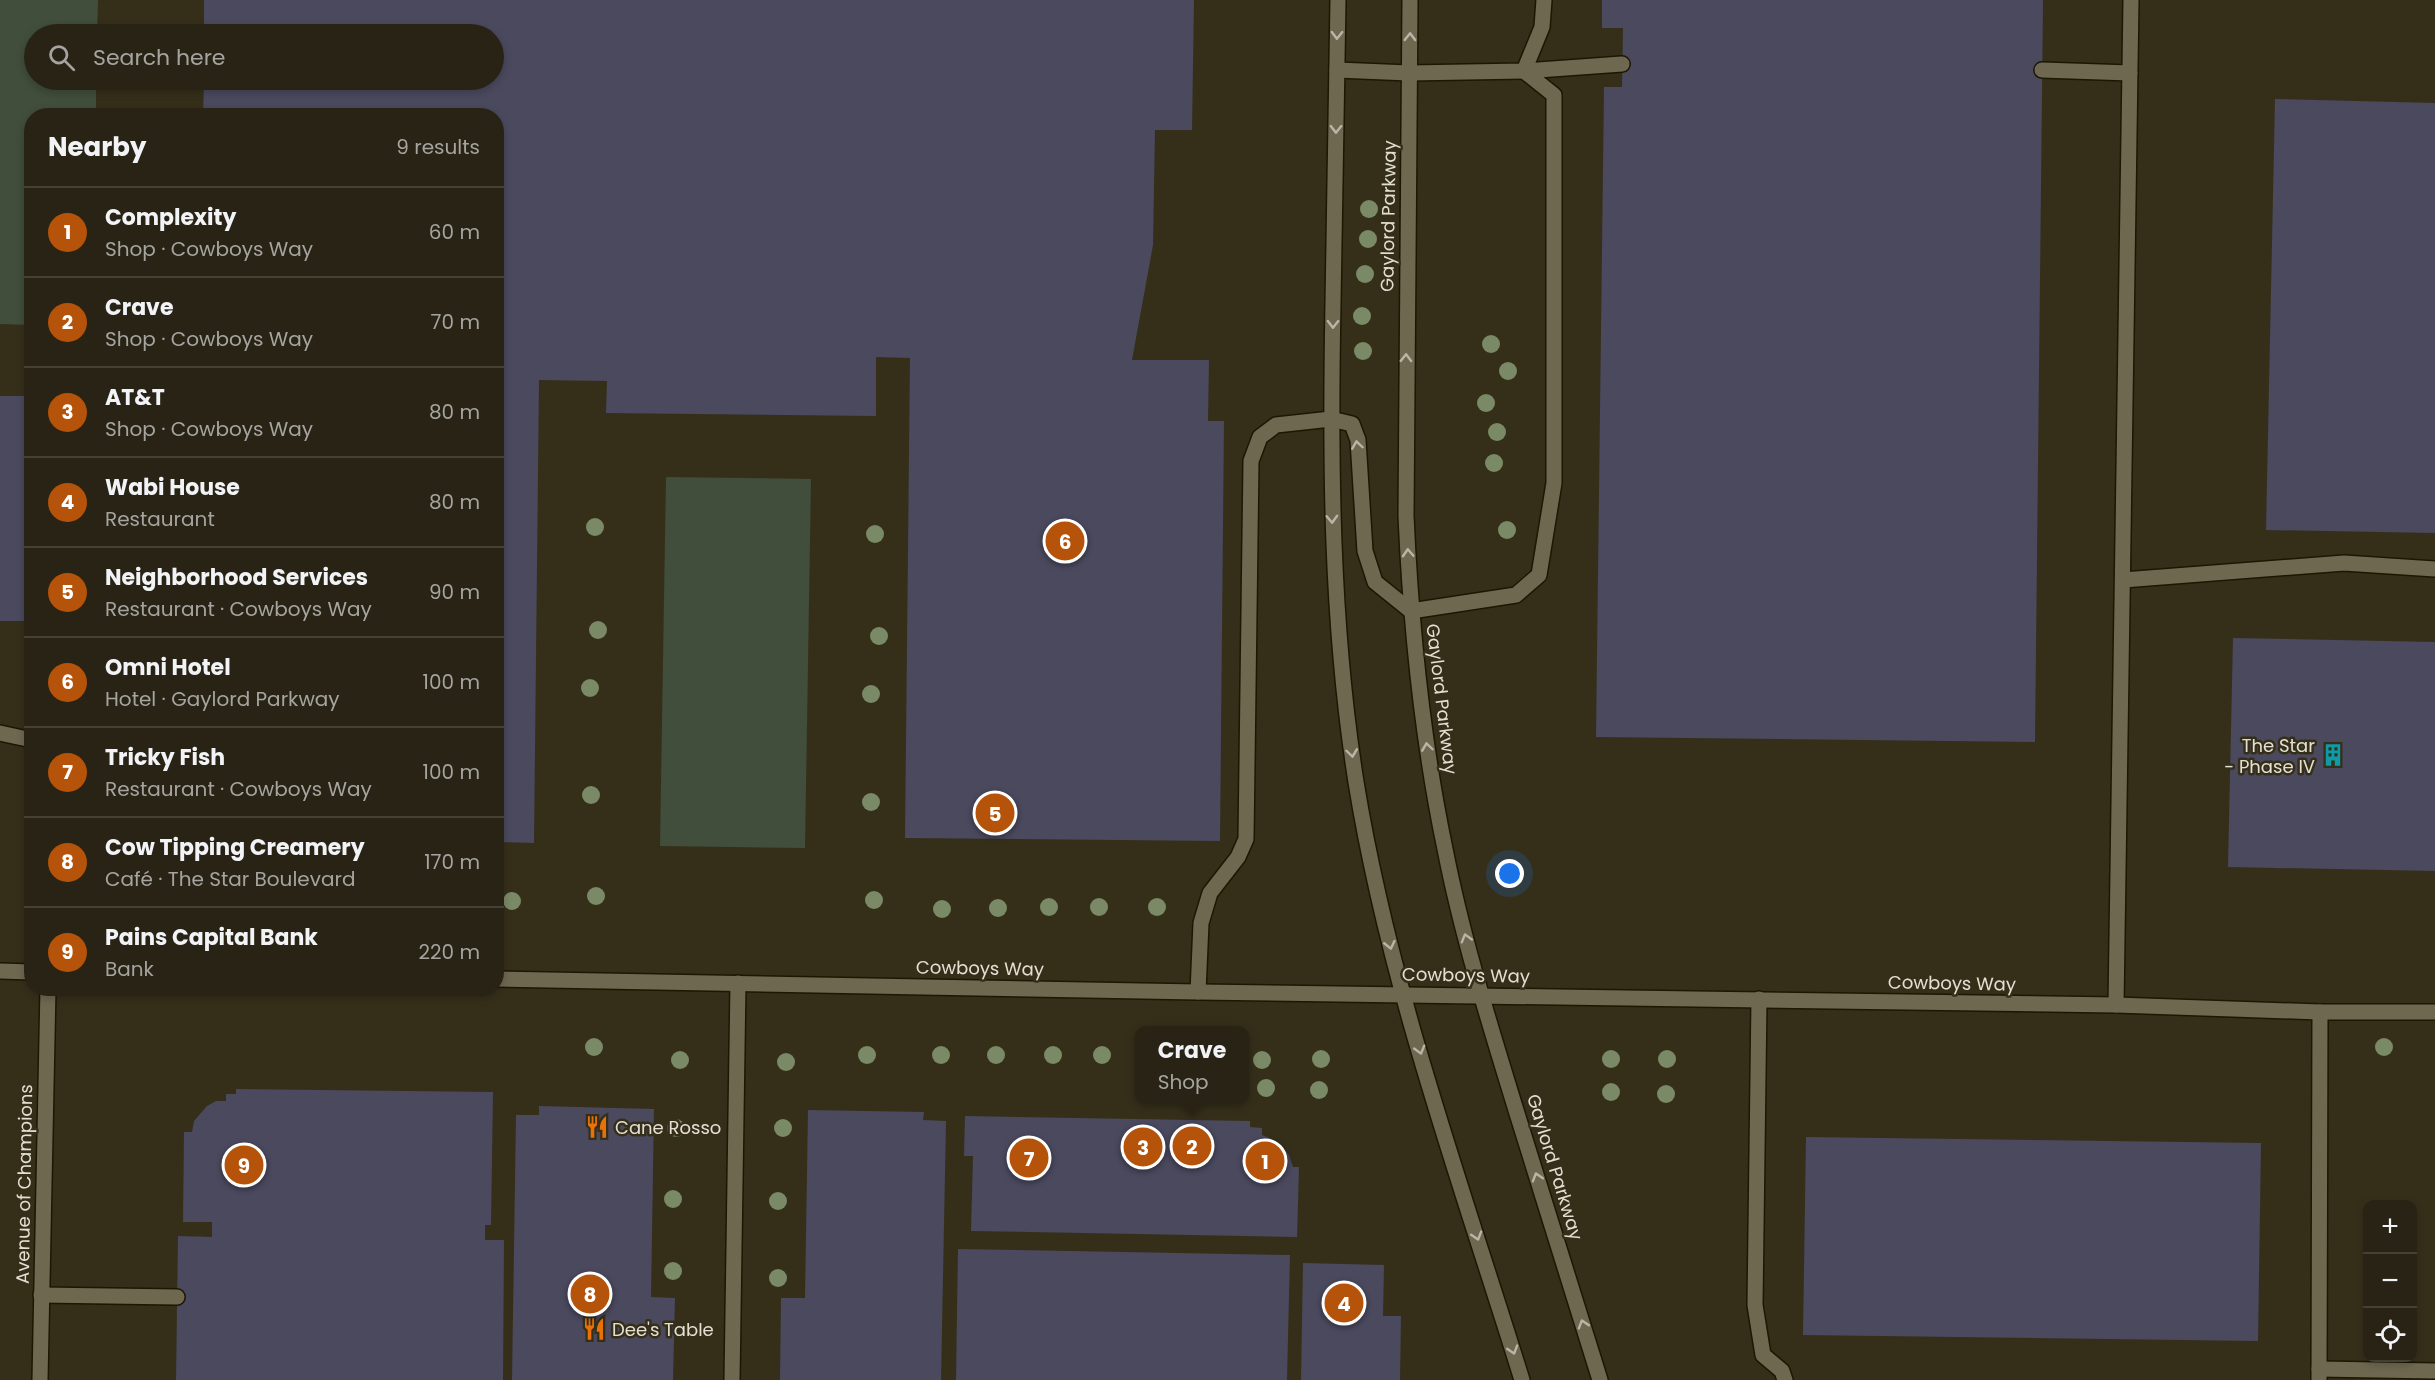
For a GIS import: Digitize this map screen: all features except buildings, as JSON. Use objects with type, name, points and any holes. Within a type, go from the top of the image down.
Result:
[{"type":"street","points":[[1338,0],[1331,419],[1336,608],[1344,695],[1356,782],[1372,868],[1404,994],[1522,1380]]},
{"type":"street","name":"Gaylord Parkway","points":[[1410,0],[1406,516],[1411,611],[1420,694],[1437,808],[1464,932],[1600,1380]]},
{"type":"street","points":[[1524,71],[1542,27],[1544,0]]},
{"type":"street","points":[[2116,1005],[2131,0]]},
{"type":"street","points":[[1337,70],[1410,74],[1524,71],[1622,64]]},
{"type":"street","points":[[2042,70],[2130,73]]},
{"type":"street","points":[[1198,992],[1201,923],[1210,893],[1238,857],[1246,839],[1251,461],[1260,437],[1276,425],[1331,419],[1352,424],[1358,440],[1365,551],[1375,582],[1411,611],[1516,595],[1539,575],[1554,483],[1554,95],[1524,71]]},
{"type":"street","points":[[2123,580],[2344,563],[2435,569]]},
{"type":"street","points":[[0,733],[24,738]]},
{"type":"street","points":[[0,971],[24,972]]},
{"type":"street","name":"Cowboys Way","points":[[504,979],[2116,1005],[2320,1012],[2435,1012]]},
{"type":"street","points":[[732,1380],[738,983]]},
{"type":"street","name":"Avenue of Champions","points":[[40,1380],[48,996]]},
{"type":"street","points":[[1759,999],[1755,1305],[1762,1355],[1782,1371],[1785,1380]]},
{"type":"street","points":[[2320,1012],[2319,1374],[2435,1371]]},
{"type":"street","points":[[41,1295],[177,1297]]},
{"type":"green space","points":[[0,0],[98,0],[97,24],[24,24],[24,90],[96,90],[96,108],[24,108],[24,325],[0,324]]},
{"type":"green space","points":[[666,477],[811,479],[805,848],[660,846]]},
{"type":"place","name":"Omni Hotel","points":[[1065,541]]},
{"type":"place","name":"The Star - Phase IV","points":[[2333,755]]},
{"type":"place","name":"Neighborhood Services","points":[[995,813]]},
{"type":"place","name":"Cane Rosso","points":[[597,1127]]},
{"type":"place","name":"Crave","points":[[1192,1146]]},
{"type":"place","name":"AT&T","points":[[1143,1147]]},
{"type":"place","name":"Tricky Fish","points":[[1029,1158]]},
{"type":"place","name":"Complexity","points":[[1265,1161]]},
{"type":"place","name":"Pains Capital Bank","points":[[244,1165]]},
{"type":"place","name":"Cow Tipping Creamery","points":[[590,1294]]},
{"type":"place","name":"Wabi House","points":[[1344,1303]]},
{"type":"place","name":"Dee's Table","points":[[594,1329]]}]
